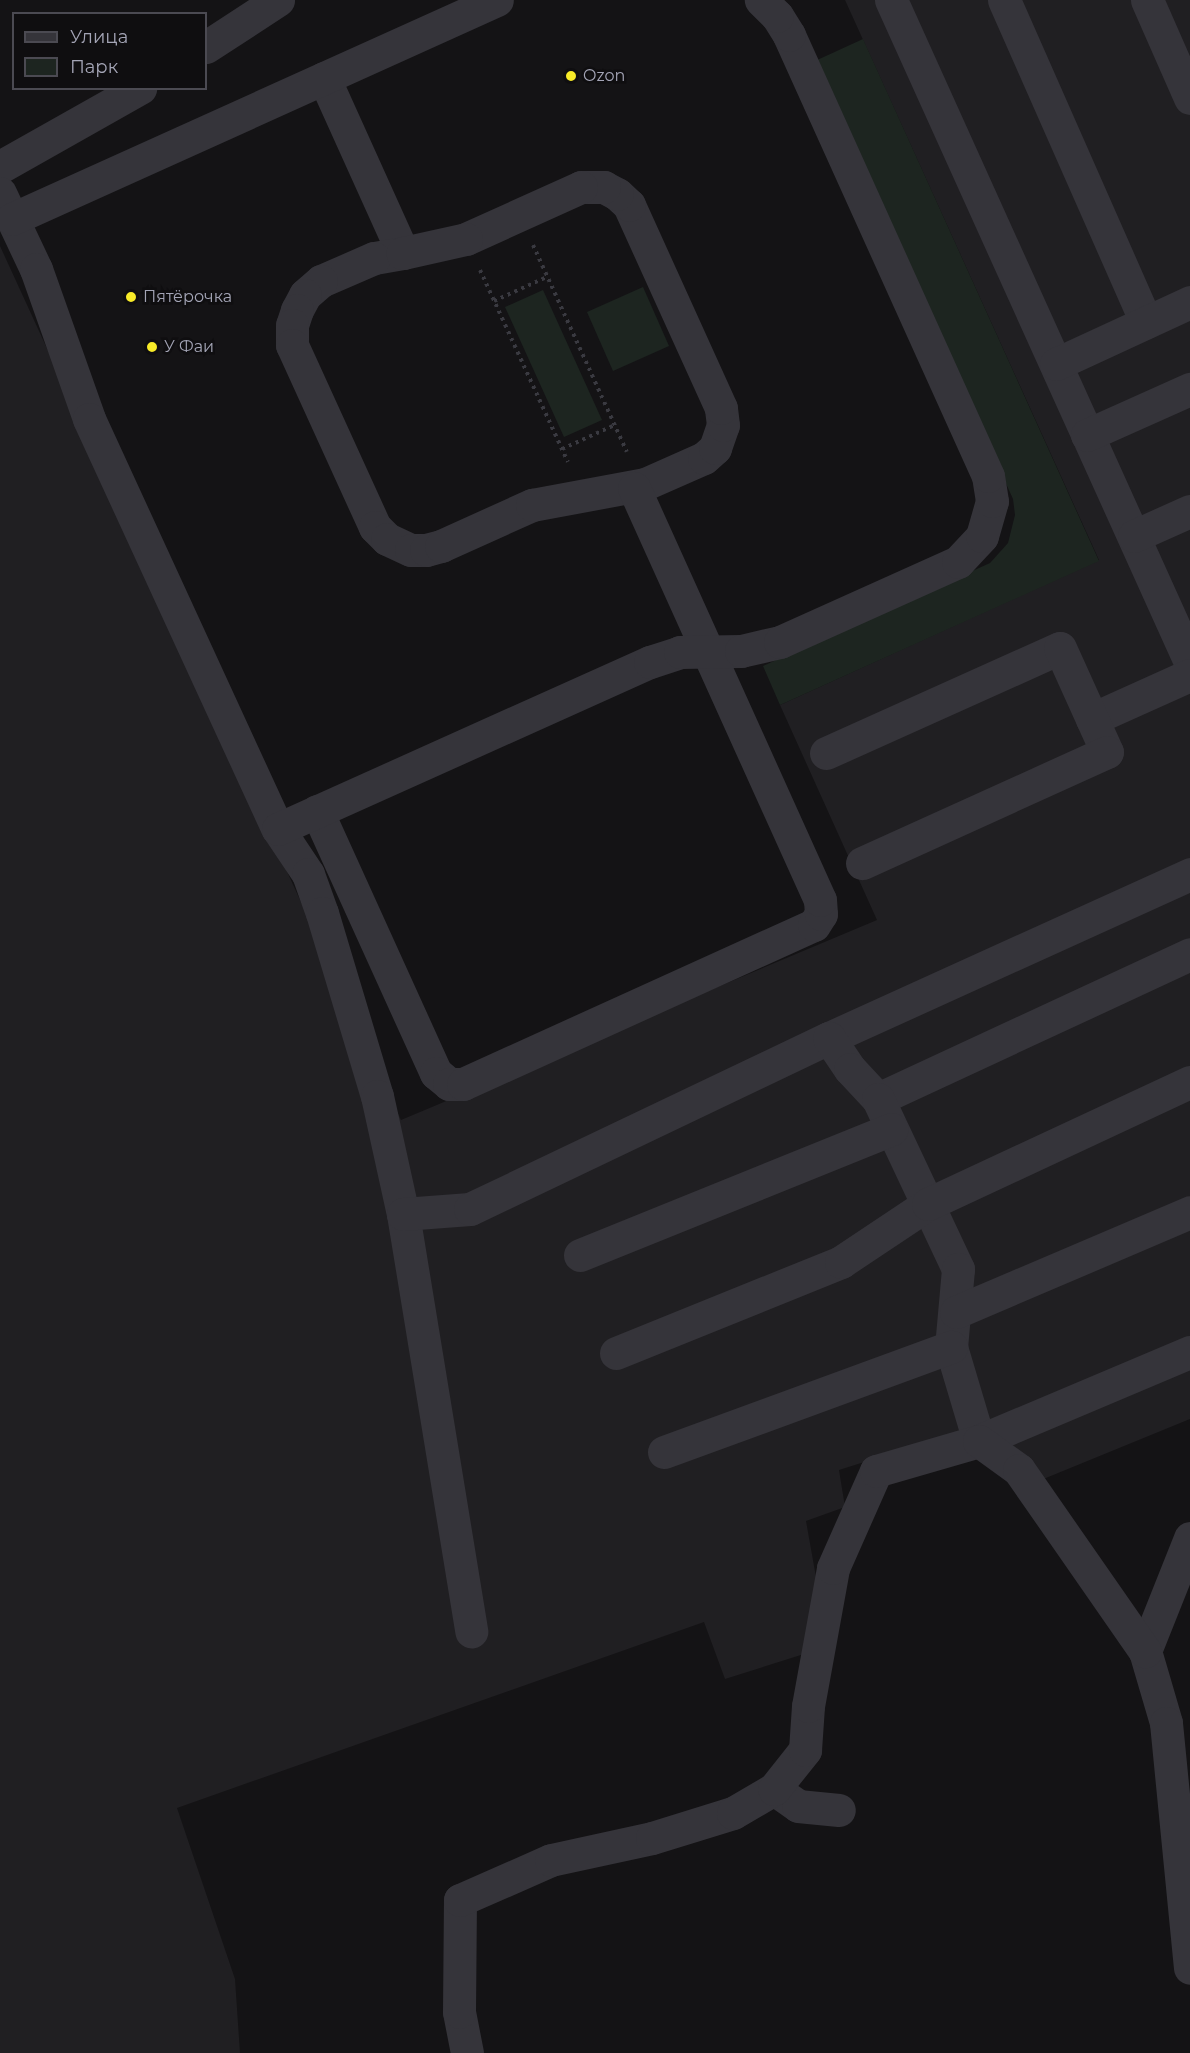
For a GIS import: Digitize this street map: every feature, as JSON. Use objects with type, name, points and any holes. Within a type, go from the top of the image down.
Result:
[{"type":"street","points":[[207,46],[278,0]]},
{"type":"street","points":[[471,1631],[403,1214],[377,1096],[322,913],[308,874],[278,829],[89,419],[36,269],[6,206],[324,78],[497,0]]},
{"type":"street","points":[[278,829],[650,662],[680,652],[741,651],[780,642],[958,562],[982,536],[992,501],[988,476],[789,35],[777,16],[762,0]]},
{"type":"street","points":[[891,0],[1190,662]]},
{"type":"street","points":[[1004,0],[1146,322]]},
{"type":"street","points":[[1147,0],[1190,98]]},
{"type":"street","points":[[324,78],[403,253]]},
{"type":"street","points":[[0,167],[136,90]]},
{"type":"street","points":[[593,186],[617,194],[629,205],[721,408],[723,425],[715,448],[704,458],[638,486],[582,494],[532,505],[441,546],[426,550],[399,546],[375,527],[292,345],[292,325],[305,295],[321,281],[374,258],[403,253],[466,239],[581,187],[593,186]]},
{"type":"street","points":[[1056,364],[1190,302]]},
{"type":"street","points":[[1087,435],[1190,390]]},
{"type":"street","points":[[317,811],[436,1073],[449,1084],[463,1084],[814,926],[819,920],[820,900],[708,650],[638,486]]},
{"type":"street","points":[[1134,536],[1190,511]]},
{"type":"street","points":[[825,753],[1060,648],[1107,752],[862,863]]},
{"type":"street","points":[[1092,719],[1190,675]]},
{"type":"street","points":[[403,1214],[470,1209],[829,1038],[1190,874]]},
{"type":"street","points":[[878,1099],[1190,954]]},
{"type":"street","points":[[829,1038],[850,1070],[878,1099],[958,1269],[956,1312],[951,1347],[979,1441],[1019,1470],[1145,1651],[1166,1723],[1190,1968]]},
{"type":"street","points":[[616,1353],[841,1262],[928,1204],[1190,1082]]},
{"type":"street","points":[[580,1255],[892,1129]]},
{"type":"street","points":[[956,1312],[1190,1212]]},
{"type":"street","points":[[664,1452],[951,1347]]},
{"type":"street","points":[[467,2053],[459,2012],[460,1900],[551,1860],[652,1838],[733,1813],[774,1789],[805,1750],[808,1706],[833,1568],[876,1471],[979,1441],[1190,1352]]},
{"type":"street","points":[[1145,1651],[1190,1538]]},
{"type":"street","points":[[774,1789],[798,1806],[839,1810]]},
{"type":"path","points":[[520,215],[615,425],[638,486]]},
{"type":"path","points":[[466,239],[582,494]]},
{"type":"path","points":[[494,301],[547,277]]},
{"type":"path","points":[[562,449],[615,425]]},
{"type":"shaded area","points":[[845,0],[1190,0],[1190,1419],[1041,1480],[978,1426],[839,1470],[845,1507],[806,1521],[821,1605],[804,1654],[725,1679],[704,1622],[177,1808],[235,1979],[240,2053],[0,2053],[0,246],[401,1120],[877,920],[780,705],[1099,560]]},
{"type":"green space","points":[[863,39],[1099,561],[780,705],[763,666],[990,563],[1008,543],[1015,515],[1013,499],[815,61]]},
{"type":"green space","points":[[643,287],[669,346],[613,371],[587,312]]},
{"type":"green space","points":[[543,290],[602,420],[564,437],[505,307]]},
{"type":"place","name":"Ozon","points":[[571,76]]},
{"type":"place","name":"Пятёрочка","points":[[131,297]]},
{"type":"place","name":"У Фаи","points":[[152,347]]}]
